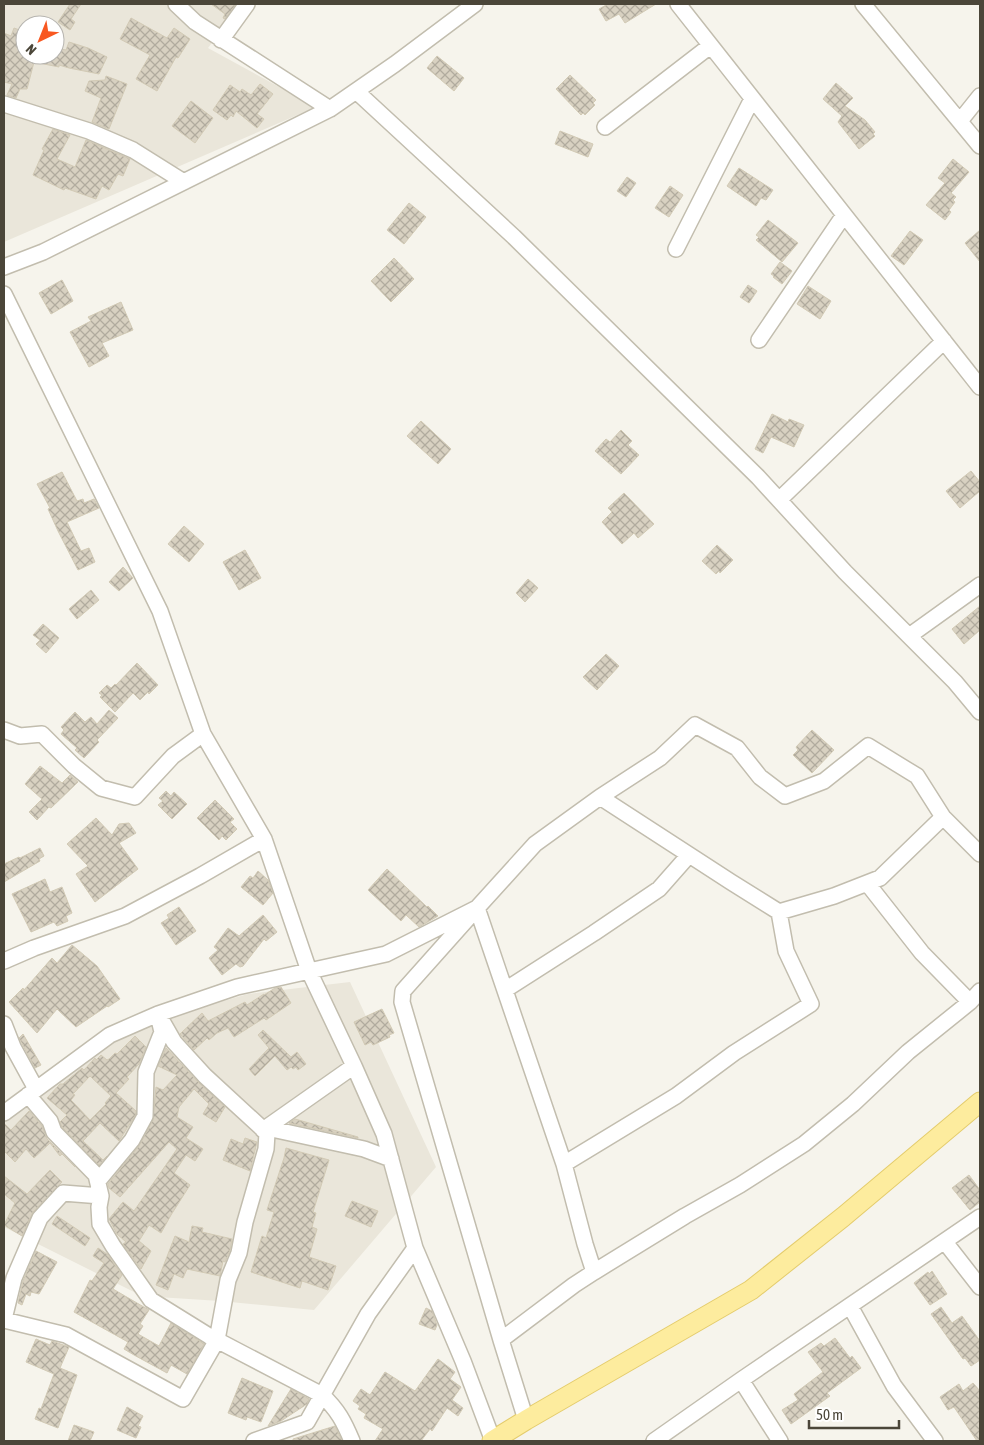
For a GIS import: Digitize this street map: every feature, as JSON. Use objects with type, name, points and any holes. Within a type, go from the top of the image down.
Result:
[{"type":"main road","points":[[493,1441],[751,1290],[843,1217],[980,1102]]},
{"type":"main road","points":[[512,1441],[670,1346],[767,1293],[980,1115]]},
{"type":"street","points":[[176,4],[195,22],[221,40],[330,109]]},
{"type":"street","points":[[221,40],[247,4]]},
{"type":"street","points":[[4,267],[43,252],[330,109],[395,64],[475,4]]},
{"type":"street","points":[[678,4],[980,388]]},
{"type":"street","points":[[863,4],[980,146]]},
{"type":"street","points":[[605,128],[710,46]]},
{"type":"street","points":[[356,91],[514,237],[751,470],[845,572],[955,682],[980,712]]},
{"type":"street","points":[[960,122],[980,96]]},
{"type":"street","points":[[676,249],[752,99]]},
{"type":"street","points":[[4,104],[98,135],[134,150],[184,182]]},
{"type":"street","points":[[759,340],[844,215]]},
{"type":"street","points":[[4,294],[160,610],[203,734],[264,839],[309,971],[384,1134],[415,1248],[463,1361],[493,1441]]},
{"type":"street","points":[[778,500],[944,341]]},
{"type":"street","points":[[909,636],[980,585]]},
{"type":"street","points":[[526,1420],[402,1002],[404,991],[535,844],[600,797],[660,758],[695,725],[737,748],[760,777],[785,796],[824,781],[868,746],[917,776],[944,817],[980,854]]},
{"type":"street","points":[[4,730],[20,736],[42,734],[74,766],[101,788],[135,797],[173,756],[203,734]]},
{"type":"street","points":[[564,1164],[676,1096],[734,1053],[811,1004],[786,951],[779,912],[600,797]]},
{"type":"street","points":[[779,912],[834,896],[880,878],[944,817]]},
{"type":"street","points":[[4,960],[125,916],[264,839]]},
{"type":"street","points":[[505,990],[659,889],[689,855]]},
{"type":"street","points":[[501,1340],[594,1272],[685,1216],[740,1186],[804,1144],[853,1104],[908,1052],[975,996],[922,953],[867,883]]},
{"type":"street","points":[[4,1113],[110,1035],[158,1014],[237,987],[386,954],[477,908]]},
{"type":"street","points":[[477,908],[564,1164],[594,1272]]},
{"type":"street","points":[[101,1196],[63,1193],[40,1218],[14,1278],[4,1319],[66,1335],[183,1399],[217,1340],[228,1280],[239,1253],[245,1222],[266,1149],[267,1133],[265,1129],[205,1076],[180,1049],[158,1014]]},
{"type":"street","points":[[98,1180],[132,1140],[145,1116],[146,1072],[162,1032],[158,1014]]},
{"type":"street","points":[[4,1024],[32,1092],[50,1121],[54,1132],[96,1175],[101,1196],[99,1207],[100,1224],[145,1292],[158,1305],[217,1340],[322,1395],[334,1406],[344,1421],[352,1441]]},
{"type":"street","points":[[265,1129],[354,1066]]},
{"type":"street","points":[[265,1129],[364,1149],[391,1159]]},
{"type":"street","points":[[654,1441],[740,1380],[980,1218]]},
{"type":"street","points":[[945,1242],[980,1287]]},
{"type":"street","points":[[254,1441],[307,1422],[368,1314],[415,1248]]},
{"type":"street","points":[[850,1306],[894,1386],[935,1441]]},
{"type":"street","points":[[740,1380],[780,1441]]},
{"type":"shaded area","points":[[4,4],[241,4],[208,48],[316,107],[4,242]]},
{"type":"shaded area","points":[[350,982],[436,1167],[314,1310],[142,1296],[4,1227],[4,1117],[103,1045],[150,1022],[248,994]]},
{"type":"building","points":[[70,4],[81,4],[71,19],[75,22],[70,30],[65,27],[65,15],[63,15]]},
{"type":"building","points":[[211,4],[236,4],[225,19],[223,18],[225,14]]},
{"type":"building","points":[[608,4],[656,4],[625,23],[619,14],[606,21],[599,9]]},
{"type":"building","points":[[131,18],[167,38],[174,28],[190,39],[178,58],[176,57],[157,91],[136,79],[150,55],[120,39]]},
{"type":"building","points":[[15,28],[15,65],[33,65],[27,89],[20,89],[16,98],[7,95],[12,84],[4,82],[4,33],[11,36]]},
{"type":"building","points":[[69,42],[107,57],[99,74],[59,65],[65,65],[65,50]]},
{"type":"building","points":[[437,56],[464,78],[454,91],[427,68]]},
{"type":"building","points":[[570,75],[596,100],[593,103],[595,105],[585,115],[583,113],[581,115],[556,89]]},
{"type":"building","points":[[106,76],[127,84],[109,129],[92,122],[101,98],[85,91],[89,81],[105,80]]},
{"type":"building","points":[[836,83],[853,98],[845,106],[865,120],[875,132],[873,134],[875,136],[859,149],[838,122],[842,116],[823,99]]},
{"type":"building","points":[[260,84],[273,94],[257,114],[264,119],[257,128],[236,111],[233,117],[231,115],[227,120],[213,110],[230,85],[240,92],[242,89],[251,95]]},
{"type":"building","points":[[191,101],[213,118],[195,143],[172,126]]},
{"type":"building","points":[[53,129],[70,135],[57,159],[75,167],[86,140],[130,159],[123,176],[118,174],[109,190],[102,186],[96,199],[65,188],[64,190],[33,175],[44,150],[42,149]]},
{"type":"building","points":[[560,131],[593,144],[588,157],[555,144]]},
{"type":"building","points":[[953,159],[969,172],[951,193],[956,197],[953,200],[955,202],[945,220],[926,205],[945,183],[938,178]]},
{"type":"building","points":[[739,168],[773,190],[766,200],[761,198],[756,206],[727,186]]},
{"type":"building","points":[[627,177],[636,183],[626,197],[617,191]]},
{"type":"building","points":[[670,186],[683,195],[669,217],[655,208]]},
{"type":"building","points":[[409,203],[426,217],[404,244],[387,230]]},
{"type":"building","points":[[768,220],[798,243],[782,262],[756,240],[759,237],[756,235]]},
{"type":"building","points":[[980,230],[980,262],[965,243]]},
{"type":"building","points":[[910,231],[923,240],[904,265],[891,256]]},
{"type":"building","points":[[394,258],[414,279],[391,302],[371,281]]},
{"type":"building","points":[[780,262],[792,271],[782,284],[771,274]]},
{"type":"building","points":[[62,280],[73,301],[51,314],[39,293]]},
{"type":"building","points":[[748,285],[757,291],[749,303],[740,297]]},
{"type":"building","points":[[808,286],[831,301],[820,319],[797,304]]},
{"type":"building","points":[[121,302],[133,330],[102,343],[109,356],[89,367],[70,332],[91,321],[88,317]]},
{"type":"building","points":[[772,414],[788,422],[789,419],[804,425],[794,447],[771,437],[763,453],[755,449]]},
{"type":"building","points":[[421,421],[451,449],[438,464],[407,436]]},
{"type":"building","points":[[621,430],[632,441],[628,445],[639,455],[621,474],[595,451],[606,439],[610,442]]},
{"type":"building","points":[[971,471],[980,482],[980,491],[960,508],[946,491]]},
{"type":"building","points":[[62,472],[77,501],[83,499],[84,503],[94,499],[99,508],[67,522],[81,551],[89,548],[95,562],[78,570],[37,484]]},
{"type":"building","points":[[624,493],[654,524],[638,538],[634,533],[622,544],[602,522],[612,512],[608,508]]},
{"type":"building","points":[[184,526],[204,544],[189,562],[168,544]]},
{"type":"building","points":[[717,545],[733,560],[720,573],[719,571],[716,574],[702,561]]},
{"type":"building","points":[[245,550],[261,578],[239,590],[223,562]]},
{"type":"building","points":[[123,567],[133,578],[119,591],[109,582]]},
{"type":"building","points":[[528,579],[538,588],[525,602],[516,593]]},
{"type":"building","points":[[91,590],[99,600],[77,619],[69,609]]},
{"type":"building","points":[[980,606],[980,630],[964,644],[952,629]]},
{"type":"building","points":[[43,624],[59,638],[46,653],[36,644],[40,640],[33,635]]},
{"type":"building","points":[[606,654],[619,666],[597,690],[583,677]]},
{"type":"building","points":[[137,663],[158,685],[140,700],[133,693],[115,712],[100,697],[102,695],[99,693],[107,685],[111,688],[116,685]]},
{"type":"building","points":[[109,710],[118,718],[97,740],[99,742],[84,758],[75,750],[77,748],[61,734],[64,730],[61,727],[75,712],[85,722],[91,717],[97,724]]},
{"type":"building","points":[[812,730],[834,750],[812,773],[793,755],[798,750],[796,747]]},
{"type":"building","points":[[40,766],[62,783],[70,775],[78,782],[37,820],[29,812],[42,799],[25,784]]},
{"type":"building","points":[[166,791],[171,796],[174,792],[187,804],[172,819],[158,805],[163,801],[159,798]]},
{"type":"building","points":[[215,800],[234,819],[230,822],[237,829],[226,840],[222,836],[219,840],[197,818]]},
{"type":"building","points":[[96,818],[112,835],[119,824],[129,823],[136,833],[119,843],[138,869],[95,902],[76,874],[88,866],[67,844]]},
{"type":"building","points":[[40,848],[44,856],[39,859],[40,861],[4,882],[4,864]]},
{"type":"building","points":[[387,869],[438,916],[419,927],[406,915],[401,921],[368,890]]},
{"type":"building","points":[[258,871],[268,880],[273,893],[263,905],[241,887],[250,876],[253,878]]},
{"type":"building","points":[[45,879],[50,892],[62,887],[72,913],[66,916],[68,921],[57,926],[54,922],[31,932],[12,894]]},
{"type":"building","points":[[179,907],[196,931],[176,945],[161,923],[169,918],[167,915]]},
{"type":"building","points":[[263,915],[277,932],[266,941],[264,939],[243,966],[240,967],[236,964],[222,975],[209,958],[218,950],[214,947],[228,928],[239,936]]},
{"type":"building","points":[[72,945],[97,966],[120,999],[76,1027],[57,1009],[37,1033],[9,1002],[23,988],[24,990],[52,958],[57,963]]},
{"type":"building","points":[[281,987],[291,1003],[266,1020],[264,1018],[234,1037],[228,1028],[217,1033],[209,1040],[207,1038],[194,1050],[180,1034],[202,1013],[208,1021],[245,1002],[247,1005],[275,988]]},
{"type":"building","points":[[382,1009],[394,1033],[373,1045],[371,1042],[365,1045],[354,1022]]},
{"type":"building","points":[[263,1030],[291,1057],[297,1052],[306,1064],[298,1070],[296,1067],[293,1069],[291,1067],[287,1070],[275,1056],[255,1076],[249,1069],[269,1048],[258,1035]]},
{"type":"building","points":[[23,1034],[41,1065],[35,1068],[19,1038]]},
{"type":"building","points":[[135,1036],[146,1047],[139,1064],[116,1093],[136,1111],[119,1141],[100,1123],[83,1141],[103,1160],[107,1156],[99,1165],[62,1127],[60,1122],[67,1115],[47,1098],[60,1084],[63,1084],[82,1068],[84,1070],[95,1058],[96,1060],[101,1055],[107,1060],[115,1053],[117,1054]],"holes":[[[90,1076],[111,1096],[106,1104],[90,1120],[71,1100],[75,1095],[73,1094]]]},
{"type":"building","points":[[166,1048],[225,1107],[216,1122],[203,1114],[209,1104],[194,1089],[179,1107],[177,1117],[193,1127],[186,1138],[203,1149],[195,1161],[186,1155],[174,1173],[190,1185],[161,1233],[149,1225],[139,1241],[151,1251],[141,1269],[123,1244],[126,1242],[117,1234],[109,1219],[123,1202],[134,1211],[177,1149],[169,1142],[120,1197],[109,1188],[108,1184],[139,1146],[153,1120],[156,1087],[163,1090],[177,1075],[158,1066]]},
{"type":"building","points":[[29,1111],[42,1126],[47,1139],[62,1154],[60,1156],[50,1143],[34,1158],[26,1149],[15,1162],[4,1151],[4,1123],[11,1130]]},
{"type":"building","points":[[295,1119],[358,1137],[358,1138],[289,1123]]},
{"type":"building","points":[[245,1138],[257,1142],[250,1171],[223,1160],[231,1139],[243,1144]]},
{"type":"building","points":[[286,1148],[329,1160],[313,1212],[316,1213],[312,1227],[317,1229],[309,1257],[336,1266],[328,1290],[302,1281],[300,1288],[251,1272],[262,1236],[266,1238],[274,1212],[267,1210]]},
{"type":"building","points":[[50,1170],[62,1182],[33,1212],[22,1236],[4,1225],[15,1203],[4,1194],[4,1176],[27,1194]]},
{"type":"building","points":[[969,1175],[980,1190],[980,1202],[970,1210],[952,1188]]},
{"type":"building","points":[[352,1201],[378,1211],[371,1227],[345,1216]]},
{"type":"building","points":[[57,1216],[90,1238],[85,1246],[52,1224]]},
{"type":"building","points":[[192,1226],[203,1228],[202,1232],[232,1239],[230,1250],[225,1262],[223,1261],[220,1276],[187,1269],[183,1278],[174,1274],[168,1290],[156,1285],[175,1236],[189,1242]]},
{"type":"building","points":[[98,1248],[107,1254],[122,1275],[113,1289],[149,1310],[140,1324],[143,1326],[138,1334],[159,1346],[171,1323],[204,1344],[187,1374],[171,1365],[167,1373],[134,1355],[124,1349],[128,1342],[74,1312],[90,1280],[92,1281],[104,1263],[93,1256]]},
{"type":"building","points":[[36,1251],[57,1262],[39,1294],[31,1292],[30,1296],[26,1294],[22,1305],[18,1303],[23,1281]]},
{"type":"building","points":[[932,1271],[947,1294],[930,1305],[914,1283]]},
{"type":"building","points":[[941,1307],[952,1323],[962,1316],[980,1341],[980,1360],[971,1366],[965,1358],[963,1359],[931,1314]]},
{"type":"building","points":[[426,1308],[432,1311],[437,1325],[435,1330],[419,1324]]},
{"type":"building","points":[[835,1338],[850,1358],[852,1356],[861,1368],[827,1393],[830,1396],[791,1424],[782,1410],[798,1400],[794,1394],[823,1372],[808,1352],[821,1343],[824,1346]]},
{"type":"building","points":[[36,1339],[50,1345],[52,1341],[69,1347],[60,1368],[77,1375],[58,1428],[35,1419],[39,1408],[41,1409],[54,1374],[26,1362]]},
{"type":"building","points":[[438,1359],[455,1372],[450,1379],[461,1387],[452,1400],[463,1408],[458,1416],[447,1408],[432,1431],[430,1429],[421,1441],[375,1441],[383,1429],[364,1418],[366,1414],[358,1409],[360,1406],[353,1401],[361,1389],[370,1395],[385,1372],[415,1391]]},
{"type":"building","points":[[242,1378],[273,1391],[261,1422],[247,1417],[246,1420],[228,1413]]},
{"type":"building","points":[[973,1383],[980,1391],[980,1441],[977,1441],[954,1407],[948,1410],[940,1397],[959,1384],[963,1391]]},
{"type":"building","points":[[291,1389],[309,1399],[307,1404],[281,1421],[268,1426]]},
{"type":"building","points":[[127,1407],[143,1416],[138,1426],[141,1427],[136,1438],[117,1430]]},
{"type":"building","points":[[74,1425],[94,1432],[90,1441],[68,1441]]},
{"type":"building","points":[[335,1426],[342,1441],[293,1441],[293,1439]]}]
